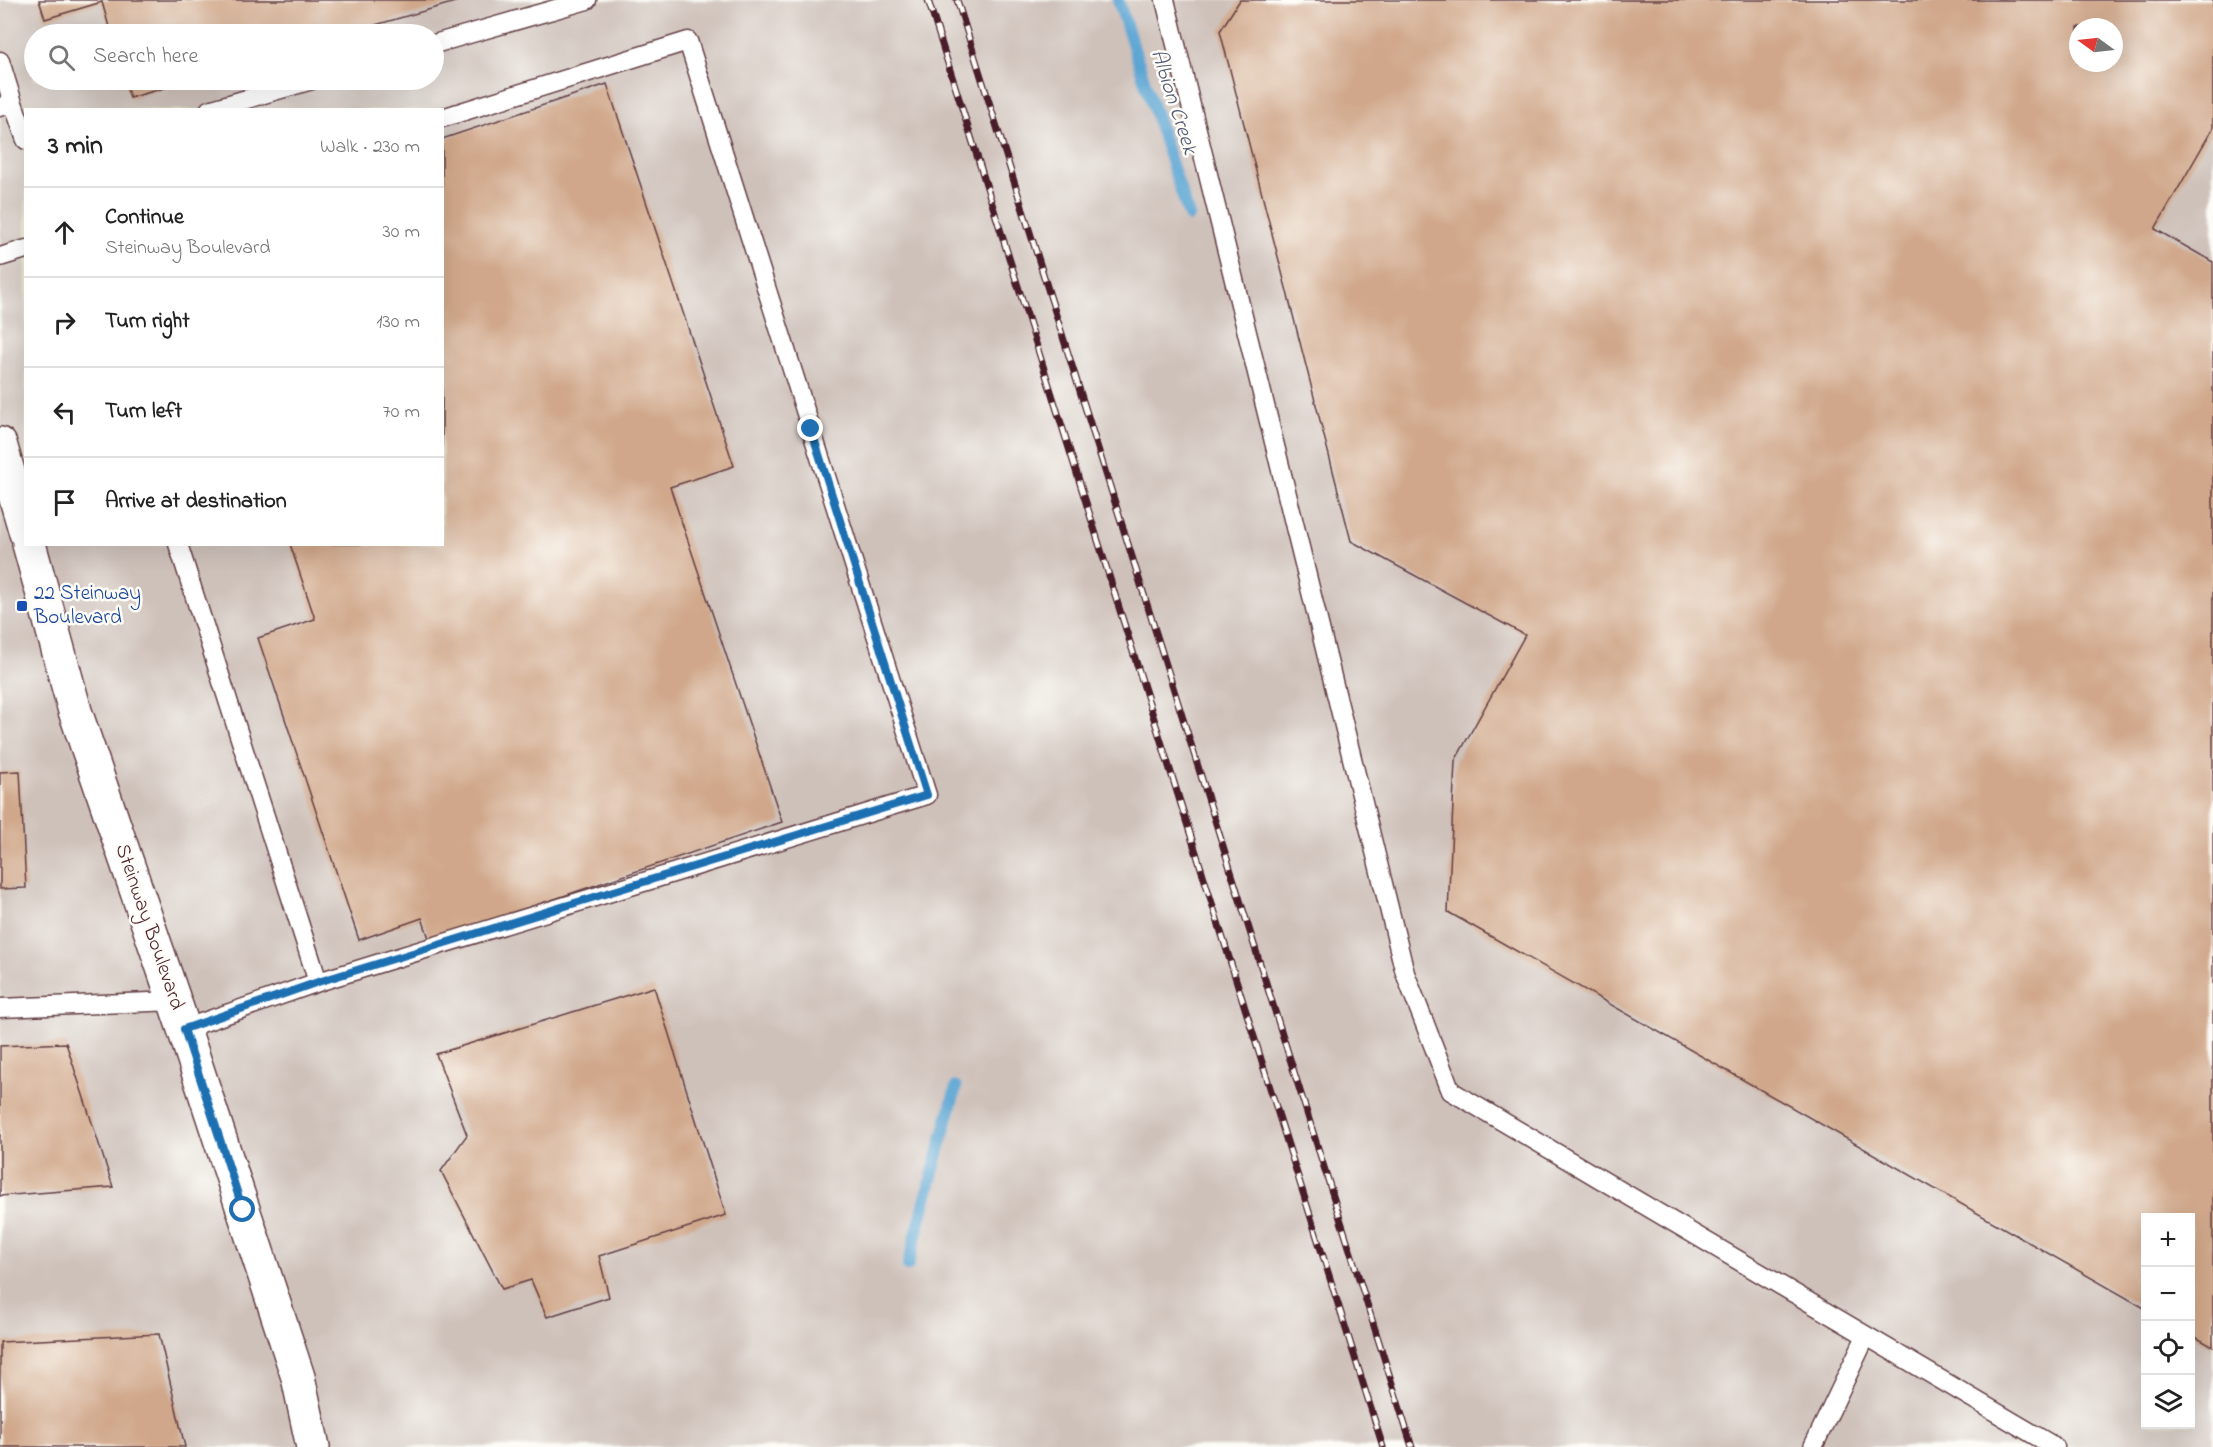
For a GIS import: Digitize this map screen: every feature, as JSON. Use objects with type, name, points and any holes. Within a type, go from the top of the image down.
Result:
[{"type":"street","points":[[0,444],[24,526]]},
{"type":"street","name":"Steinway Boulevard","points":[[30,546],[75,711],[179,1015],[298,1377],[313,1447]]},
{"type":"lane","points":[[444,41],[587,0]]},
{"type":"lane","points":[[1165,0],[1405,973],[1451,1090],[2055,1447]]},
{"type":"lane","points":[[0,1008],[179,1015],[318,982],[927,795],[688,41],[444,117]]},
{"type":"lane","points":[[0,61],[6,105],[24,136]]},
{"type":"lane","points":[[216,108],[278,90]]},
{"type":"lane","points":[[0,257],[24,250]]},
{"type":"lane","points":[[179,546],[318,982]]},
{"type":"lane","points":[[1813,1447],[1866,1336]]},
{"type":"shaded area","points":[[0,0],[2213,0],[2213,1447],[0,1447]]},
{"type":"building","points":[[39,0],[459,1],[379,24],[108,24],[102,2],[45,19]]},
{"type":"building","points":[[1240,0],[2213,0],[2213,128],[2155,229],[2213,262],[2213,1347],[2195,1337],[2195,1213],[2141,1213],[2141,1306],[1448,912],[1455,761],[1525,635],[1351,541],[1220,31]]},
{"type":"building","points":[[607,84],[734,466],[670,487],[782,822],[430,941],[422,918],[359,940],[258,638],[315,619],[291,546],[444,546],[444,138]]},
{"type":"building","points":[[127,90],[157,90],[130,98]]},
{"type":"building","points":[[20,771],[26,888],[0,889],[0,772]]},
{"type":"building","points":[[654,987],[726,1215],[599,1256],[609,1297],[547,1317],[531,1280],[502,1289],[441,1171],[467,1135],[436,1054]]},
{"type":"building","points":[[66,1043],[113,1187],[0,1196],[0,1046]]},
{"type":"building","points":[[159,1334],[185,1447],[0,1447],[0,1342]]},
{"type":"waterway","name":"Albion Creek","points":[[1118,0],[1189,216]]},
{"type":"waterway","points":[[908,1265],[956,1087]]},
{"type":"railway","points":[[928,0],[1383,1447]]},
{"type":"railway","points":[[957,0],[1412,1447]]},
{"type":"place","name":"22 Steinway Boulevard","points":[[22,606]]},
{"type":"route","points":[[243,1210],[229,1173],[184,1029],[318,982],[927,795],[811,429]]}]
